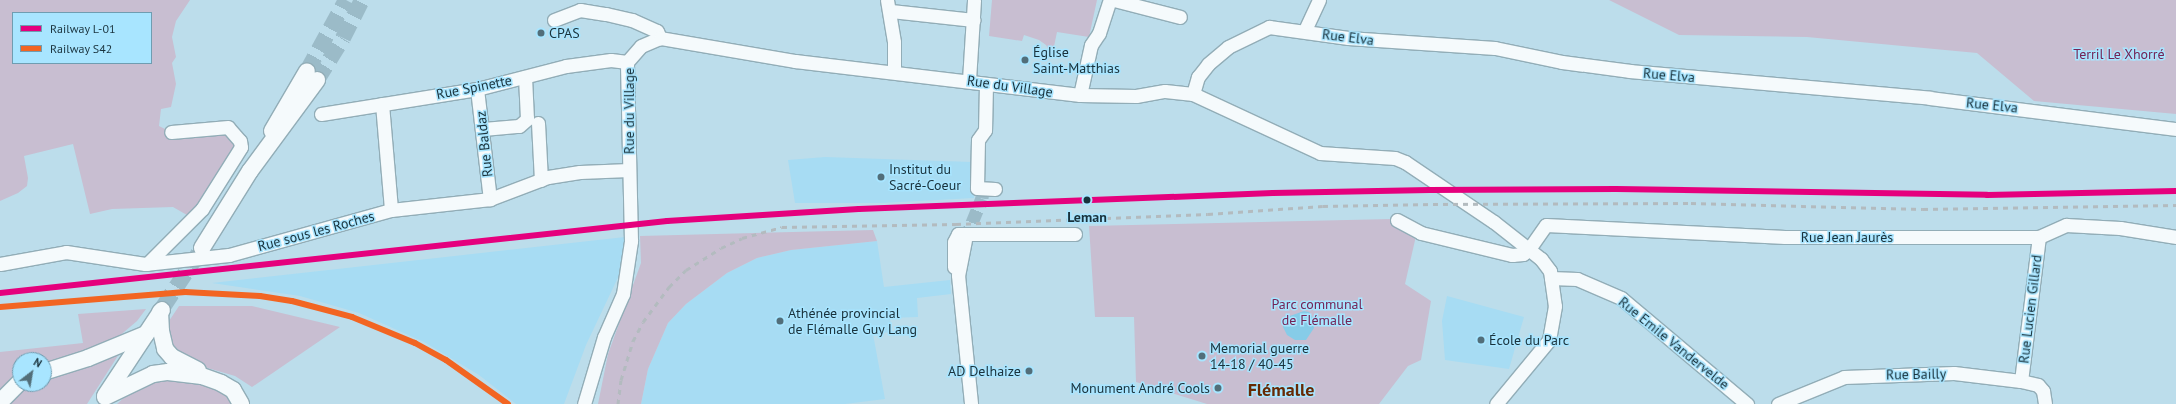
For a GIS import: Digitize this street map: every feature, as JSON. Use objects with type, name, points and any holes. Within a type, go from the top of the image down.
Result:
[{"type":"main road","points":[[202,248],[312,75]]},
{"type":"main road","points":[[102,401],[162,310],[161,331],[166,349],[172,357],[184,365],[234,384],[254,404]]},
{"type":"main road","points":[[52,369],[88,358],[146,334]]},
{"type":"main road","points":[[102,401],[153,374],[168,372],[202,376],[221,383],[232,390],[241,404]]},
{"type":"main road","points":[[1,401],[12,390]]},
{"type":"street","points":[[969,80],[974,20],[974,0]]},
{"type":"street","points":[[1080,95],[1091,45],[1099,33],[1110,0]]},
{"type":"street","points":[[1114,0],[1180,17]]},
{"type":"street","points":[[1305,30],[1319,0]]},
{"type":"street","points":[[894,71],[889,5],[974,20]]},
{"type":"street","points":[[554,20],[580,10],[606,14],[632,20],[657,30],[660,38]]},
{"type":"street","name":"Rue Elva","points":[[1193,94],[1198,77],[1208,64],[1228,47],[1249,35],[1270,27],[1305,30],[1361,39],[1495,48],[1562,62],[1630,71],[1930,98],[2176,128]]},
{"type":"street","name":"Rue du Village","points":[[584,404],[604,337],[623,294],[631,241],[627,62],[641,46],[660,38],[795,61],[894,71],[1080,95],[1136,96],[1165,91],[1193,94],[1320,153],[1395,158],[1405,162],[1529,249],[1550,271],[1556,306],[1549,340],[1496,404]]},
{"type":"street","name":"Rue Spinette","points":[[321,114],[477,88],[566,66],[611,60],[627,62]]},
{"type":"street","points":[[483,129],[519,126],[527,119],[525,77]]},
{"type":"street","points":[[986,84],[986,130],[989,187]]},
{"type":"street","name":"Rue Baldaz","points":[[477,88],[490,199]]},
{"type":"street","points":[[382,104],[391,210]]},
{"type":"street","points":[[538,123],[541,180]]},
{"type":"street","points":[[147,264],[152,256],[194,219],[241,147],[240,141],[228,127],[171,132]]},
{"type":"street","name":"Rue sous les Roches","points":[[0,264],[66,252],[147,264],[229,255],[391,210],[490,199],[541,180],[580,172],[629,170]]},
{"type":"street","points":[[1397,220],[1421,233],[1499,254],[1523,254],[1529,249]]},
{"type":"street","name":"Rue Jean Jaurès","points":[[1529,249],[1546,225],[1785,237],[2039,236],[2066,225],[2120,228],[2176,237]]},
{"type":"street","points":[[971,404],[958,275],[953,256],[954,242],[958,234],[1075,234]]},
{"type":"street","name":"Rue Lucien Gillard","points":[[2021,381],[2039,236]]},
{"type":"street","points":[[958,275],[965,240]]},
{"type":"street","name":"Rue Emile Vandervelde","points":[[1551,278],[1578,279],[1621,298],[1747,404]]},
{"type":"street","name":"Rue Bailly","points":[[1778,404],[1844,377],[1861,375],[1954,373],[2021,381],[2038,385],[2043,391],[2045,404]]},
{"type":"shaded area","name":"Institut du Sacré-Coeur","points":[[825,157],[972,162],[974,198],[882,203],[795,203],[788,160]]},
{"type":"shaded area","points":[[625,237],[622,269],[586,345],[564,404],[516,404],[479,375],[424,342],[359,313],[300,296],[212,283]]},
{"type":"shaded area","name":"Athénée provincial de Flémalle Guy Lang","points":[[877,241],[884,287],[950,280],[951,294],[917,298],[918,317],[890,318],[892,332],[873,334],[885,399],[845,404],[641,404],[648,369],[668,323],[686,304],[727,273],[757,258],[791,250]]},
{"type":"shaded area","name":"École du Parc","points":[[1447,296],[1524,317],[1509,369],[1445,360],[1442,321]]},
{"type":"shaded area","points":[[1304,311],[1309,312],[1313,318],[1314,328],[1306,340],[1295,340],[1287,335],[1283,327],[1284,318]]},
{"type":"green space","points":[[0,0],[190,0],[176,21],[172,37],[176,57],[172,63],[176,84],[171,107],[161,109],[159,126],[171,132],[228,127],[240,141],[194,219],[173,207],[112,209],[90,214],[73,144],[24,156],[28,178],[27,186],[18,193],[0,201]]},
{"type":"green space","points":[[992,0],[1097,0],[1089,37],[1057,32],[1052,56],[1046,45],[1039,40],[1024,35],[1022,41],[989,36]]},
{"type":"green space","name":"Terril Le Xhorré","points":[[1609,0],[2176,0],[2176,114],[2034,101],[1977,53],[1807,37],[1679,35]]},
{"type":"green space","name":"Parc communal de Flémalle","points":[[1391,219],[1416,236],[1405,284],[1431,301],[1421,360],[1408,366],[1379,404],[1207,404],[1136,382],[1134,317],[1095,317],[1089,226]]},
{"type":"green space","points":[[873,230],[877,241],[791,250],[757,258],[727,273],[686,304],[668,323],[648,369],[641,404],[598,404],[608,354],[641,263],[640,236]]},
{"type":"green space","points":[[179,306],[252,306],[340,327],[252,387],[235,376],[187,362],[170,345],[167,324]]},
{"type":"green space","points":[[146,309],[137,321],[117,338],[52,364],[52,352],[12,352],[12,382],[0,392],[0,352],[83,343],[78,314]]},
{"type":"green space","points":[[121,351],[87,404],[9,404],[18,392],[52,392],[52,377]]},
{"type":"green space","points":[[173,379],[222,388],[236,404],[117,404],[128,394],[151,383]]},
{"type":"tunnel","points":[[307,71],[346,0]]},
{"type":"tunnel","points":[[317,80],[343,38],[362,0]]},
{"type":"tunnel","points":[[965,240],[982,198],[984,184]]},
{"type":"tunnel","points":[[163,307],[202,248]]},
{"type":"railway","points":[[618,404],[621,380],[633,341],[643,322],[669,287],[686,270],[721,248],[742,238],[782,227],[956,224],[1208,214],[1323,206],[1433,204],[1691,203],[1923,209],[2176,205]]},
{"type":"rail line","name":"L-01","points":[[0,293],[667,221],[859,209],[1273,193],[1430,190],[1616,189],[1987,195],[2176,191]]},
{"type":"rail line","name":"S42","points":[[0,307],[185,292],[260,296],[292,301],[352,317],[415,343],[446,360],[508,404]]},
{"type":"place","name":"CPAS","points":[[541,33]]},
{"type":"place","name":"Église Saint-Matthias","points":[[1025,60]]},
{"type":"place","name":"Institut du Sacré-Coeur","points":[[881,177]]},
{"type":"place","name":"Leman","points":[[1087,200]]},
{"type":"place","name":"Athénée provincial de Flémalle Guy Lang","points":[[780,321]]},
{"type":"place","name":"École du Parc","points":[[1481,340]]},
{"type":"place","name":"Memorial guerre 14-18 / 40-45","points":[[1202,356]]},
{"type":"place","name":"AD Delhaize","points":[[1029,371]]},
{"type":"place","name":"Monument André Cools","points":[[1218,388]]},
{"type":"district","name":"Flémalle","points":[[1281,390]]}]
